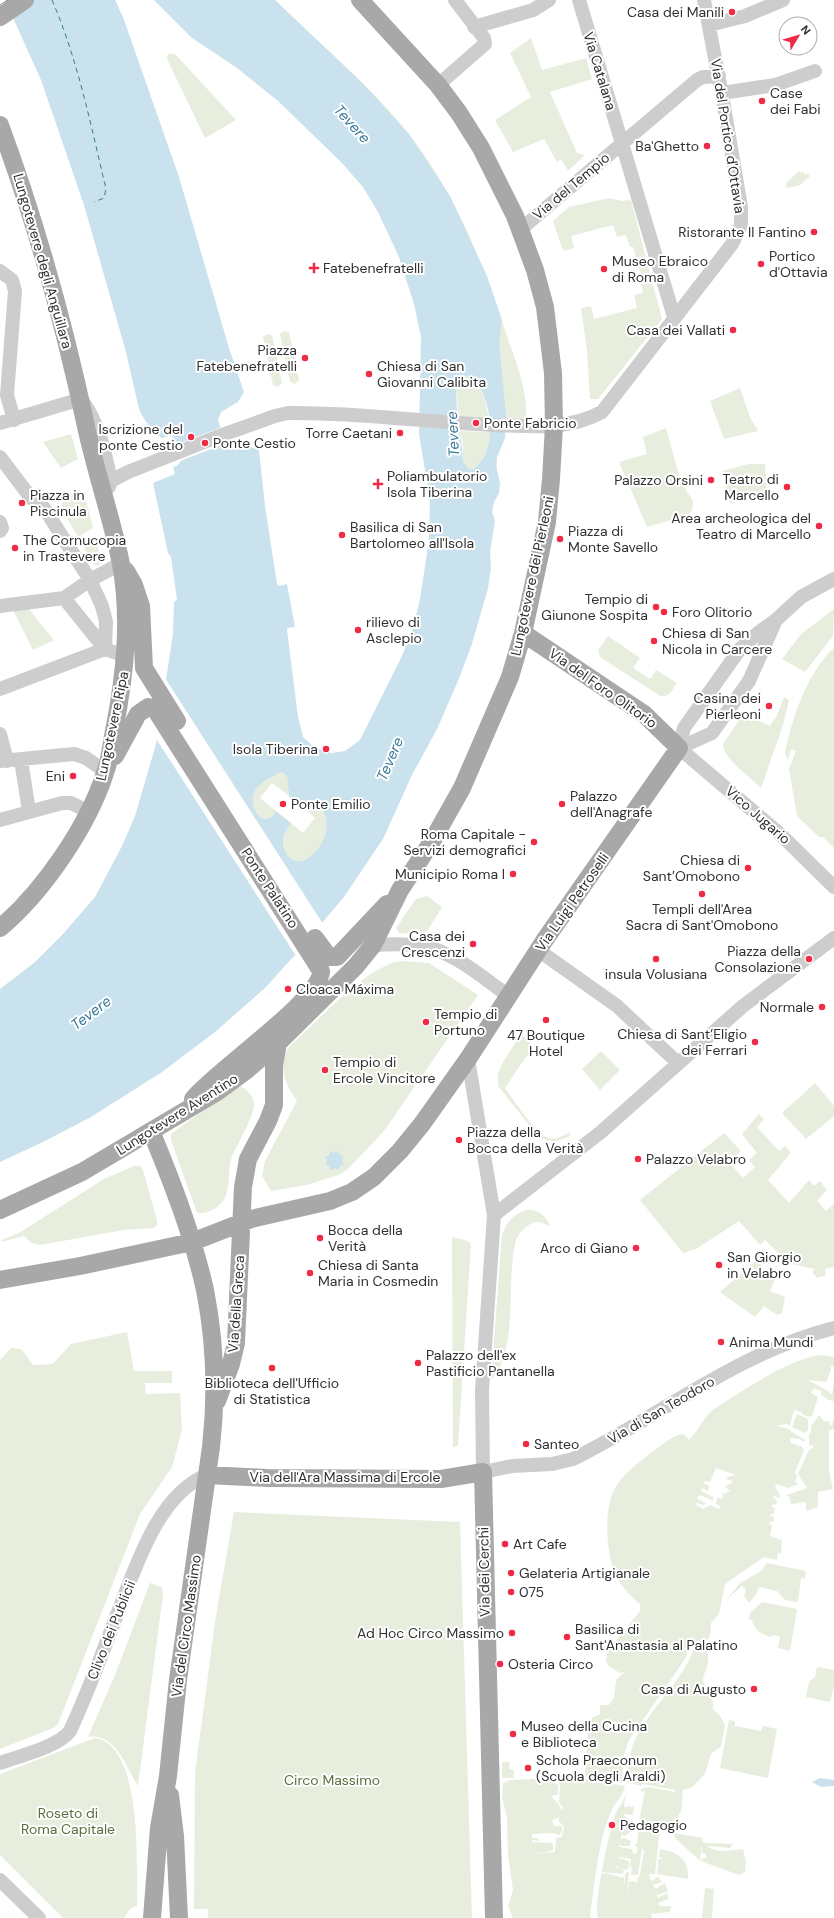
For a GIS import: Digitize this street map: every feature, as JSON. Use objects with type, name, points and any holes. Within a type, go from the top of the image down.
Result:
[{"type":"main road","points":[[0,17],[25,0]]},
{"type":"main road","name":"Lungotevere dei Pierleoni","points":[[360,0],[438,85],[459,113],[493,167],[521,229],[535,270],[548,327],[553,373],[547,427],[547,522],[523,633],[510,677],[462,788],[431,843],[400,890]]},
{"type":"main road","name":"Lungotevere degli Anguillara","points":[[0,125],[19,177],[45,258],[81,399],[105,481],[105,500]]},
{"type":"main road","name":"Lungotevere Ripa","points":[[0,928],[36,892],[77,833],[89,812],[106,772],[122,690],[127,621],[120,564],[105,500]]},
{"type":"main road","name":"Ponte Palatino","points":[[120,564],[132,581],[140,602],[144,668],[320,956],[321,975],[312,991],[259,1041],[209,1083],[182,1113]]},
{"type":"main road","name":"Via del Foro Olitorio","points":[[523,633],[644,714],[679,748]]},
{"type":"main road","name":"Ponte Palatino","points":[[106,772],[138,714],[144,709],[152,707],[159,714],[320,956]]},
{"type":"main road","name":"Via Luigi Petroselli","points":[[468,1059],[538,950],[679,748]]},
{"type":"main road","points":[[320,956],[337,957],[400,890]]},
{"type":"main road","name":"Lungotevere Aventino","points":[[0,1210],[82,1172],[218,1092],[247,1070],[278,1043],[356,966],[373,945],[400,890]]},
{"type":"main road","name":"Via della Greca","points":[[215,1406],[228,1374],[236,1343],[243,1187],[246,1166],[268,1121],[274,1105],[274,1066],[278,1043]]},
{"type":"main road","points":[[0,1280],[80,1266],[192,1242],[266,1215],[330,1201],[363,1185],[400,1151],[422,1124],[468,1059]]},
{"type":"main road","name":"Via della Greca","points":[[151,1131],[192,1242],[208,1307],[215,1406],[207,1475]]},
{"type":"main road","name":"Via dell'Ara Massima di Ercole","points":[[207,1475],[267,1478],[441,1479],[483,1472]]},
{"type":"main road","name":"Via dei Cerchi","points":[[483,1472],[494,1918]]},
{"type":"main road","name":"Via del Circo Massimo","points":[[152,1918],[159,1828],[168,1776],[174,1709],[207,1475]]},
{"type":"main road","name":"Via del Circo Massimo","points":[[168,1776],[175,1836],[179,1918]]},
{"type":"street","points":[[438,85],[485,44],[484,38],[474,27],[455,0]]},
{"type":"street","points":[[474,27],[533,10],[549,0]]},
{"type":"street","name":"Via Catalana","points":[[579,0],[640,198],[674,317]]},
{"type":"street","name":"Via del Portico d'Ottavia","points":[[547,427],[575,422],[602,412],[732,244],[741,225],[741,207],[704,0]]},
{"type":"street","points":[[709,26],[744,16],[783,0]]},
{"type":"street","points":[[722,94],[785,82],[815,72]]},
{"type":"street","name":"Via del Tempio","points":[[521,229],[697,80],[703,76],[718,76]]},
{"type":"street","points":[[1,271],[12,280],[15,291],[7,395],[14,420]]},
{"type":"street","points":[[0,423],[81,399]]},
{"type":"street","points":[[105,481],[275,416],[288,413],[444,423],[547,427]]},
{"type":"street","points":[[0,457],[31,498],[44,508],[90,580],[102,606],[106,622],[105,648]]},
{"type":"street","points":[[0,522],[2,528],[0,531]]},
{"type":"street","points":[[0,606],[64,598],[90,580],[120,564]]},
{"type":"street","points":[[679,748],[684,728],[740,649],[776,620],[801,597],[834,579]]},
{"type":"street","points":[[64,598],[105,648],[125,656]]},
{"type":"street","points":[[679,748],[698,740],[742,676],[757,662],[776,620]]},
{"type":"street","points":[[0,689],[105,648]]},
{"type":"street","points":[[0,734],[29,811]]},
{"type":"street","name":"Vico Jugario","points":[[679,748],[780,834],[834,887]]},
{"type":"street","points":[[9,760],[74,754],[86,758],[106,772]]},
{"type":"street","points":[[0,820],[62,803],[70,803],[89,812]]},
{"type":"street","points":[[494,1221],[601,1132],[722,1024],[791,969],[834,938]]},
{"type":"street","points":[[373,945],[407,944],[433,948],[464,966],[509,996]]},
{"type":"street","points":[[538,950],[617,1006],[678,1063]]},
{"type":"street","points":[[468,1059],[494,1221]]},
{"type":"street","name":"Via dei Cerchi","points":[[483,1472],[482,1390],[494,1221]]},
{"type":"street","name":"Via di San Teodoro","points":[[483,1472],[512,1466],[552,1464],[573,1459],[749,1360],[787,1342],[834,1328]]},
{"type":"street","name":"Clivo dei Publicii","points":[[0,1763],[56,1741],[66,1736],[70,1731],[134,1574],[155,1528],[180,1493],[191,1483],[207,1475]]},
{"type":"street","points":[[0,1880],[38,1918]]},
{"type":"green space","points":[[275,0],[361,81],[393,115],[424,154],[439,177],[464,224],[485,273],[519,371],[525,395],[526,420],[506,420],[505,438],[497,457],[497,474],[493,467],[503,428]]},
{"type":"green space","points":[[531,38],[542,70],[586,58],[592,79],[550,92],[577,153],[585,155],[568,171],[561,159],[557,162],[544,139],[513,152],[495,120],[531,97],[510,53]]},
{"type":"green space","points":[[169,53],[175,54],[236,120],[205,138],[168,61],[167,58]]},
{"type":"green space","points":[[799,171],[801,173],[803,171],[805,175],[807,173],[810,176],[800,185],[787,188],[786,183]]},
{"type":"green space","points":[[609,198],[622,201],[631,200],[662,319],[598,399],[590,399],[587,351],[581,308],[591,306],[594,319],[637,308],[634,295],[643,293],[640,280],[642,279],[633,247],[630,247],[626,235],[617,237],[613,225],[571,236],[574,248],[565,251],[562,248],[553,221],[569,207]]},
{"type":"green space","points":[[284,331],[289,332],[299,380],[295,384],[290,382],[280,334]]},
{"type":"green space","points":[[267,334],[272,335],[282,383],[278,387],[273,385],[263,337]]},
{"type":"green space","points":[[465,376],[471,378],[480,387],[485,400],[489,419],[458,419],[457,386]]},
{"type":"green space","points":[[740,388],[750,417],[758,431],[724,439],[710,401]]},
{"type":"green space","points":[[490,427],[490,440],[487,453],[476,467],[470,470],[463,462],[463,443],[460,431],[486,432]]},
{"type":"green space","points":[[666,428],[681,482],[693,501],[692,511],[685,516],[647,527],[619,462],[647,454],[643,437]]},
{"type":"green space","points":[[71,434],[78,459],[61,468],[43,442]]},
{"type":"green space","points":[[749,464],[765,464],[767,496],[731,503],[722,471]]},
{"type":"green space","points":[[84,492],[93,528],[78,537],[61,508],[64,499]]},
{"type":"green space","points":[[95,537],[102,562],[98,566],[94,565],[82,544]]},
{"type":"green space","points":[[28,608],[54,640],[33,650],[13,610]]},
{"type":"green space","points":[[834,609],[833,636],[805,672],[782,659],[801,634]]},
{"type":"green space","points":[[608,636],[640,658],[633,668],[650,679],[656,670],[677,683],[670,693],[666,696],[660,696],[600,657],[598,650]]},
{"type":"green space","points":[[834,648],[834,848],[823,837],[819,837],[797,816],[789,769],[796,751],[791,749],[788,760],[785,753],[796,711],[802,697],[816,669]]},
{"type":"green space","points":[[784,697],[789,700],[783,725],[761,788],[732,761],[727,755],[723,744],[742,716],[753,718],[770,726],[777,715]]},
{"type":"green space","points":[[282,772],[287,776],[289,796],[272,783],[260,798],[276,811],[271,817],[266,819],[261,817],[254,807],[254,794],[258,787],[263,783],[272,776]]},
{"type":"green space","points":[[316,805],[325,813],[327,824],[325,836],[319,848],[311,857],[301,861],[292,860],[285,852],[283,840],[285,833],[291,823],[303,833],[315,818],[306,810],[309,807]]},
{"type":"green space","points":[[427,896],[442,907],[425,935],[399,933],[396,928],[416,899]]},
{"type":"green space","points":[[401,961],[429,963],[478,995],[384,1131],[349,1168],[341,1174],[307,1185],[271,1191],[262,1176],[265,1161],[297,1101],[284,1076],[283,1069],[285,1055],[288,1048],[338,1000],[370,974],[391,963]]},
{"type":"green space","points":[[521,1034],[532,1045],[532,1055],[526,1057],[505,1088],[531,1124],[544,1135],[549,1138],[557,1138],[570,1132],[570,1136],[566,1138],[550,1141],[538,1136],[498,1086],[498,1073],[503,1062]]},
{"type":"green space","points":[[601,1051],[620,1070],[600,1090],[582,1069]]},
{"type":"green space","points":[[815,1083],[834,1106],[834,1116],[806,1139],[782,1113]]},
{"type":"green space","points":[[238,1085],[244,1088],[253,1098],[254,1105],[251,1117],[231,1159],[227,1194],[217,1207],[209,1212],[197,1213],[171,1140],[171,1134]]},
{"type":"green space","points":[[759,1114],[764,1119],[757,1127],[779,1151],[785,1146],[791,1153],[768,1180],[789,1203],[809,1180],[814,1186],[820,1181],[827,1190],[817,1201],[826,1211],[834,1204],[834,1267],[825,1269],[826,1275],[817,1278],[812,1272],[815,1269],[788,1263],[765,1240],[760,1245],[739,1221],[696,1249],[683,1253],[640,1200],[724,1133],[741,1151],[729,1162],[743,1178],[755,1167],[749,1160],[757,1153],[742,1134]]},
{"type":"green space","points":[[134,1166],[140,1166],[143,1170],[157,1220],[157,1225],[154,1228],[124,1230],[40,1245],[32,1243],[24,1236],[2,1242],[2,1240],[19,1233],[104,1179]]},
{"type":"green space","points":[[527,1210],[542,1214],[549,1222],[550,1226],[540,1222],[530,1224],[524,1229],[516,1240],[511,1277],[509,1334],[500,1367],[491,1380],[502,1235],[514,1216]]},
{"type":"green space","points":[[452,1237],[468,1241],[471,1244],[458,1446],[453,1447]]},
{"type":"green space","points":[[757,1260],[763,1268],[760,1272],[775,1279],[770,1291],[785,1297],[782,1313],[777,1315],[764,1306],[755,1317],[720,1292]]},
{"type":"green space","points":[[127,1332],[134,1371],[172,1371],[172,1383],[145,1383],[146,1394],[180,1393],[182,1430],[172,1467],[140,1514],[58,1724],[53,1728],[0,1749],[0,1360],[11,1348],[21,1349],[33,1365],[53,1364],[71,1344]]},
{"type":"green space","points":[[819,1355],[834,1357],[834,1367],[831,1366],[826,1382],[808,1380],[828,1391],[832,1395],[834,1379],[834,1401],[828,1400],[821,1394],[821,1391],[813,1388],[813,1391],[810,1392],[818,1397],[812,1416],[808,1417],[801,1412],[794,1410],[790,1426],[786,1424],[776,1426],[786,1428],[805,1440],[803,1442],[800,1439],[790,1439],[791,1443],[802,1447],[804,1450],[795,1472],[797,1476],[795,1482],[799,1484],[788,1488],[777,1484],[775,1487],[780,1498],[774,1496],[773,1498],[777,1500],[776,1505],[772,1504],[772,1507],[775,1508],[774,1514],[771,1514],[770,1516],[774,1517],[773,1522],[770,1522],[769,1524],[772,1525],[770,1536],[782,1540],[781,1553],[778,1553],[777,1560],[764,1557],[725,1584],[719,1614],[711,1623],[710,1636],[705,1643],[708,1659],[703,1682],[712,1692],[713,1709],[720,1716],[725,1725],[721,1746],[711,1754],[705,1774],[691,1788],[683,1790],[681,1812],[677,1822],[678,1831],[676,1832],[660,1828],[655,1874],[649,1874],[651,1881],[658,1877],[662,1882],[653,1885],[655,1889],[665,1883],[668,1891],[658,1895],[656,1894],[658,1898],[667,1893],[669,1899],[658,1903],[660,1906],[671,1906],[670,1912],[651,1914],[652,1918],[598,1918],[598,1899],[602,1872],[602,1874],[606,1873],[620,1877],[621,1879],[621,1877],[624,1877],[624,1889],[625,1874],[629,1871],[627,1899],[629,1882],[633,1881],[637,1883],[637,1879],[640,1875],[644,1851],[642,1848],[638,1875],[631,1875],[632,1866],[629,1869],[631,1859],[619,1857],[618,1860],[620,1858],[629,1861],[628,1870],[617,1868],[617,1865],[615,1868],[624,1870],[623,1874],[602,1872],[605,1853],[614,1818],[625,1797],[627,1787],[624,1806],[625,1808],[627,1806],[634,1807],[633,1815],[624,1814],[624,1816],[629,1819],[632,1826],[630,1832],[625,1836],[621,1835],[621,1839],[624,1838],[631,1841],[630,1846],[621,1846],[620,1843],[619,1847],[632,1849],[633,1854],[637,1853],[637,1846],[634,1846],[637,1843],[640,1813],[645,1791],[641,1792],[641,1789],[649,1787],[675,1792],[675,1790],[642,1784],[641,1786],[625,1782],[630,1754],[636,1738],[650,1715],[676,1682],[690,1658],[695,1645],[688,1645],[687,1655],[683,1662],[629,1740],[624,1755],[622,1783],[619,1780],[614,1780],[613,1782],[585,1777],[588,1726],[592,1718],[600,1714],[600,1705],[609,1705],[614,1698],[616,1680],[625,1672],[620,1673],[608,1666],[606,1660],[608,1651],[640,1611],[640,1604],[630,1595],[616,1576],[610,1556],[607,1519],[611,1497],[615,1488],[627,1473],[642,1460],[673,1437],[681,1434],[685,1435],[689,1440],[710,1412],[778,1370],[805,1359]],"holes":[[[716,1468],[736,1475],[727,1477],[726,1479],[732,1481],[732,1483],[725,1486],[730,1491],[724,1494],[722,1492],[723,1498],[717,1498],[716,1504],[721,1507],[719,1509],[710,1505],[703,1509],[696,1505],[697,1503],[702,1505],[707,1504],[698,1499],[697,1497],[701,1495],[713,1501],[713,1497],[701,1491],[702,1488],[708,1491],[709,1486],[704,1483],[705,1481],[710,1482]]]},
{"type":"green space","points":[[797,1414],[808,1419],[808,1430],[805,1433],[792,1427]]},
{"type":"green space","points":[[819,1415],[825,1422],[830,1421],[829,1425],[831,1426],[834,1419],[834,1429],[829,1430],[829,1471],[833,1489],[818,1492],[818,1507],[806,1511],[806,1502],[791,1504],[789,1497],[786,1495],[807,1488],[798,1474],[809,1450],[813,1448],[813,1445],[809,1446],[809,1435],[811,1432],[811,1426]]},
{"type":"green space","name":"Circo Massimo","points":[[234,1512],[460,1522],[472,1918],[208,1918],[208,1909],[194,1909],[195,1773],[215,1622]]},
{"type":"green space","points":[[767,1563],[806,1571],[805,1579],[801,1578],[798,1602],[785,1600],[777,1591],[759,1587],[755,1596],[749,1603],[744,1596],[746,1590],[742,1586],[727,1599],[740,1583],[761,1571]]},
{"type":"green space","points":[[150,1583],[162,1587],[163,1594],[138,1786],[119,1753],[113,1746],[106,1740],[98,1737],[88,1737],[115,1675]]},
{"type":"green space","points":[[762,1602],[797,1609],[790,1651],[778,1648],[780,1636],[772,1635],[771,1637],[761,1633],[755,1627],[752,1620],[748,1619],[751,1612]]},
{"type":"green space","points":[[817,1667],[834,1670],[834,1687],[830,1702],[806,1697],[809,1682],[815,1677]]},
{"type":"green space","points":[[729,1720],[735,1721],[735,1726],[761,1731],[763,1726],[777,1729],[768,1778],[720,1768]]},
{"type":"green space","name":"Roseto di Roma Capitale","points":[[95,1738],[111,1746],[122,1762],[130,1784],[136,1838],[137,1906],[131,1908],[124,1918],[63,1918],[0,1855],[0,1774]]},
{"type":"green space","points":[[502,1762],[510,1762],[509,1769],[514,1770],[514,1778],[502,1778]]},
{"type":"green space","points":[[576,1778],[625,1786],[612,1810],[602,1838],[590,1918],[513,1918],[508,1906],[513,1890],[508,1855],[507,1818],[502,1798],[503,1783],[510,1780]],"holes":[[[556,1779],[560,1786],[559,1802],[563,1808],[562,1811],[558,1803],[552,1798],[553,1795],[558,1795],[558,1785],[553,1783]],[[561,1813],[558,1820],[564,1827],[562,1837],[556,1838],[555,1852],[523,1855],[553,1850],[553,1843],[532,1842],[532,1840],[539,1841],[538,1838],[532,1838],[532,1834],[553,1833],[559,1835],[562,1832],[562,1826],[554,1826],[552,1820],[558,1818]]]},
{"type":"green space","points":[[673,1833],[703,1838],[702,1842],[706,1843],[733,1844],[730,1848],[707,1846],[715,1850],[725,1851],[743,1849],[746,1861],[745,1872],[739,1875],[701,1861],[702,1858],[706,1858],[706,1854],[702,1853],[702,1846],[700,1861],[676,1839]]},
{"type":"green space","points":[[660,1849],[672,1852],[685,1862],[687,1866],[688,1879],[657,1874],[658,1867],[660,1866],[658,1865],[658,1859],[664,1859],[659,1857]]},
{"type":"green space","points":[[705,1888],[714,1889],[712,1918],[702,1918]]},
{"type":"water","name":"Tevere","points":[[5,0],[115,0],[123,17],[179,177],[229,348],[244,392],[238,402],[221,412],[218,420],[225,444],[228,448],[233,446],[234,449],[248,446],[259,450],[265,506],[277,584],[279,586],[287,584],[295,627],[288,628],[287,630],[298,717],[303,737],[314,747],[331,753],[345,751],[360,740],[402,656],[413,628],[420,599],[429,540],[430,500],[419,434],[421,337],[414,304],[399,257],[378,212],[363,187],[342,163],[278,101],[237,68],[192,38],[154,0],[275,0],[365,86],[409,134],[450,196],[487,276],[502,320],[499,343],[506,415],[505,438],[497,457],[496,466],[500,483],[499,493],[494,502],[492,512],[495,521],[490,552],[491,568],[488,588],[472,644],[437,729],[412,775],[383,839],[344,897],[265,988],[215,1032],[162,1072],[91,1117],[0,1162],[0,989],[35,962],[63,934],[95,897],[122,846],[135,816],[156,744],[173,634],[174,602],[177,599],[171,557],[168,553],[153,483],[175,474],[173,467],[177,466],[182,460],[174,438],[171,435],[162,438],[149,425],[139,409],[126,352],[84,205],[41,80]],"holes":[[[465,376],[474,380],[481,390],[487,404],[490,420],[490,436],[487,451],[480,463],[470,470],[463,462],[456,396],[457,386]],[[282,772],[287,776],[289,796],[306,810],[312,805],[319,806],[326,816],[327,827],[324,839],[317,850],[309,857],[300,861],[292,859],[285,851],[283,843],[284,836],[291,823],[276,811],[271,817],[266,819],[261,817],[254,807],[254,794],[258,787],[269,778]]]},
{"type":"water","points":[[330,1151],[334,1153],[337,1151],[343,1156],[342,1161],[344,1164],[340,1166],[339,1170],[334,1168],[331,1171],[329,1166],[326,1165],[327,1160],[325,1157],[329,1155]]},
{"type":"water","points":[[820,1778],[834,1780],[834,1786],[821,1787],[812,1782]]},
{"type":"pier","points":[[222,427],[227,443],[180,461],[175,445]]},
{"type":"pier","points":[[165,678],[323,924],[296,956],[155,737]]},
{"type":"ferry route","points":[[52,0],[77,70],[106,189],[104,198],[94,202]]},
{"type":"tram line","points":[[0,5],[8,0]]},
{"type":"place","name":"Casa dei Manili","points":[[732,12]]},
{"type":"place","name":"Case dei Fabi","points":[[762,101]]},
{"type":"place","name":"Ba'Ghetto","points":[[707,146]]},
{"type":"place","name":"Ristorante Il Fantino","points":[[814,232]]},
{"type":"place","name":"Portico d'Ottavia","points":[[761,264]]},
{"type":"place","name":"Fatebenefratelli","points":[[314,268]]},
{"type":"place","name":"Museo Ebraico di Roma","points":[[604,269]]},
{"type":"place","name":"Casa dei Vallati","points":[[733,330]]},
{"type":"place","name":"Piazza Fatebenefratelli","points":[[305,358]]},
{"type":"place","name":"Chiesa di San Giovanni Calibita","points":[[369,374]]},
{"type":"place","name":"Ponte Fabricio","points":[[476,423]]},
{"type":"place","name":"Torre Caetani","points":[[400,433]]},
{"type":"place","name":"Iscrizione del ponte Cestio","points":[[191,437]]},
{"type":"place","name":"Ponte Cestio","points":[[205,443]]},
{"type":"place","name":"Palazzo Orsini","points":[[711,480]]},
{"type":"place","name":"Poliambulatorio Isola Tiberina","points":[[378,484]]},
{"type":"place","name":"Teatro di Marcello","points":[[787,487]]},
{"type":"place","name":"Piazza in Piscinula","points":[[22,503]]},
{"type":"place","name":"Area archeologica del Teatro di Marcello","points":[[819,526]]},
{"type":"place","name":"Basilica di San Bartolomeo all'Isola","points":[[342,535]]},
{"type":"place","name":"Piazza di Monte Savello","points":[[560,539]]},
{"type":"place","name":"The Cornucopia in Trastevere","points":[[15,548]]},
{"type":"place","name":"Tempio di Giunone Sospita","points":[[656,607]]},
{"type":"place","name":"Foro Olitorio","points":[[664,612]]},
{"type":"place","name":"rilievo di Asclepio","points":[[358,630]]},
{"type":"place","name":"Chiesa di San Nicola in Carcere","points":[[654,641]]},
{"type":"place","name":"Casina dei Pierleoni","points":[[769,706]]},
{"type":"place","name":"Isola Tiberina","points":[[326,749]]},
{"type":"place","name":"Eni","points":[[73,776]]},
{"type":"place","name":"Ponte Emilio","points":[[283,804]]},
{"type":"place","name":"Palazzo dell'Anagrafe","points":[[562,804]]},
{"type":"place","name":"Roma Capitale - Servizi demografici","points":[[534,842]]},
{"type":"place","name":"Chiesa di Sant’Omobono","points":[[748,868]]},
{"type":"place","name":"Municipio Roma I","points":[[513,874]]},
{"type":"place","name":"Templi dell'Area Sacra di Sant'Omobono","points":[[702,894]]},
{"type":"place","name":"Casa dei Crescenzi","points":[[473,944]]},
{"type":"place","name":"insula Volusiana","points":[[656,959]]},
{"type":"place","name":"Piazza della Consolazione","points":[[809,959]]},
{"type":"place","name":"Cloaca Máxima","points":[[288,989]]},
{"type":"place","name":"Normale","points":[[822,1007]]},
{"type":"place","name":"47 Boutique Hotel","points":[[546,1020]]},
{"type":"place","name":"Tempio di Portuno","points":[[426,1022]]},
{"type":"place","name":"Chiesa di Sant’Eligio dei Ferrari","points":[[755,1042]]},
{"type":"place","name":"Tempio di Ercole Vincitore","points":[[325,1070]]},
{"type":"place","name":"Piazza della Bocca della Verità","points":[[459,1140]]},
{"type":"place","name":"Palazzo Velabro","points":[[638,1159]]},
{"type":"place","name":"Bocca della Verità","points":[[320,1238]]},
{"type":"place","name":"Arco di Giano","points":[[636,1248]]},
{"type":"place","name":"San Giorgio in Velabro","points":[[719,1265]]},
{"type":"place","name":"Chiesa di Santa Maria in Cosmedin","points":[[310,1273]]},
{"type":"place","name":"Anima Mundi","points":[[721,1342]]},
{"type":"place","name":"Palazzo dell'ex Pastificio Pantanella","points":[[418,1363]]},
{"type":"place","name":"Biblioteca dell'Ufficio di Statistica","points":[[272,1368]]},
{"type":"place","name":"Santeo","points":[[526,1444]]},
{"type":"place","name":"Art Cafe","points":[[505,1544]]},
{"type":"place","name":"Gelateria Artigianale","points":[[511,1573]]},
{"type":"place","name":"075","points":[[511,1592]]},
{"type":"place","name":"Ad Hoc Circo Massimo","points":[[512,1633]]},
{"type":"place","name":"Basilica di Sant'Anastasia al Palatino","points":[[567,1637]]},
{"type":"place","name":"Osteria Circo","points":[[500,1664]]},
{"type":"place","name":"Casa di Augusto","points":[[754,1689]]},
{"type":"place","name":"Museo della Cucina e Biblioteca","points":[[513,1734]]},
{"type":"place","name":"Schola Praeconum (Scuola degli Araldi)","points":[[528,1768]]},
{"type":"place","name":"Pedagogio","points":[[612,1825]]}]
